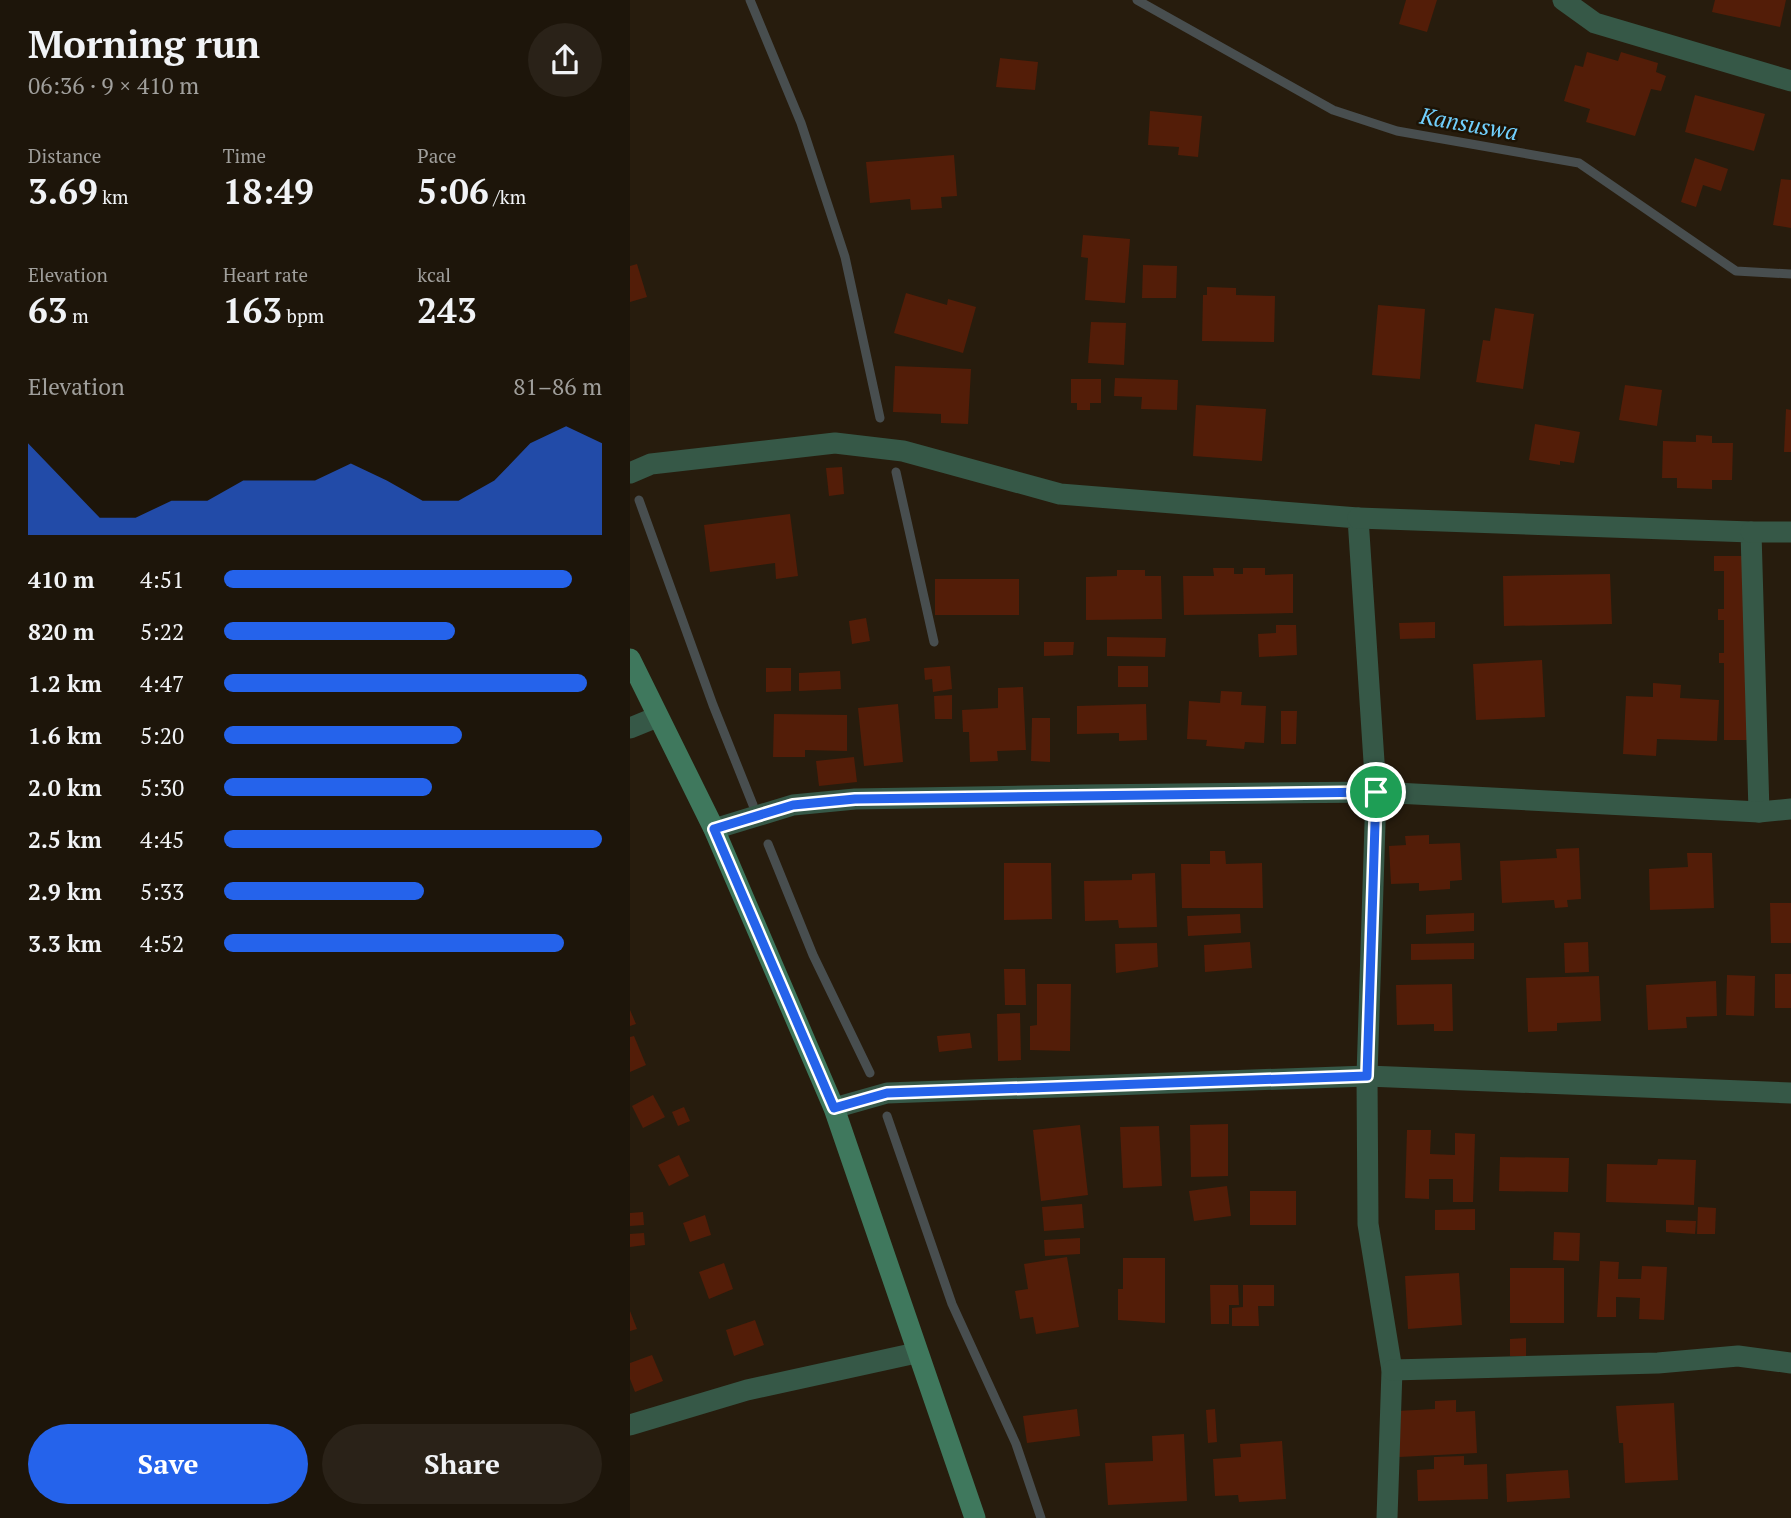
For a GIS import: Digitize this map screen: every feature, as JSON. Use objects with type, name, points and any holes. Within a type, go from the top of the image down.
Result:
[{"type":"street","points":[[1563,0],[1595,23],[1791,81]]},
{"type":"street","points":[[630,473],[651,464],[835,443],[903,451],[1060,494],[1358,518],[1791,532]]},
{"type":"street","points":[[1358,518],[1376,792],[1367,1076],[1368,1224],[1392,1370],[1387,1518]]},
{"type":"street","points":[[1751,532],[1759,812]]},
{"type":"street","points":[[630,659],[714,829],[834,1108],[916,1353],[975,1518]]},
{"type":"street","points":[[630,728],[657,717]]},
{"type":"street","points":[[714,829],[793,805],[855,799],[1376,792],[1759,812],[1791,809]]},
{"type":"street","points":[[834,1108],[887,1093],[1367,1076],[1791,1093]]},
{"type":"street","points":[[630,1425],[747,1390],[916,1353]]},
{"type":"street","points":[[1392,1370],[1658,1363],[1738,1356],[1791,1363]]},
{"type":"building","points":[[1406,0],[1437,0],[1427,32],[1399,24]]},
{"type":"building","points":[[1715,0],[1786,0],[1780,27],[1712,12]]},
{"type":"building","points":[[1587,52],[1618,61],[1621,52],[1658,63],[1656,72],[1666,76],[1661,91],[1651,89],[1635,136],[1586,122],[1590,109],[1564,101],[1575,65],[1583,67]]},
{"type":"building","points":[[1000,58],[1038,62],[1035,90],[996,87]]},
{"type":"building","points":[[1695,95],[1765,114],[1754,151],[1685,132]]},
{"type":"building","points":[[1150,111],[1202,116],[1198,157],[1178,155],[1179,147],[1148,145]]},
{"type":"building","points":[[954,155],[957,196],[941,197],[942,208],[911,210],[910,199],[870,203],[866,162]]},
{"type":"building","points":[[1695,158],[1728,169],[1721,191],[1703,185],[1696,207],[1681,202]]},
{"type":"building","points":[[1781,179],[1791,180],[1791,228],[1773,225]]},
{"type":"building","points":[[1083,235],[1130,239],[1125,303],[1085,300],[1088,258],[1081,257]]},
{"type":"building","points":[[637,264],[647,297],[630,302],[630,266]]},
{"type":"building","points":[[1143,265],[1177,266],[1176,298],[1142,298]]},
{"type":"building","points":[[1207,287],[1236,288],[1236,295],[1275,296],[1274,342],[1202,341],[1203,295],[1207,295]]},
{"type":"building","points":[[906,293],[947,305],[948,299],[976,307],[963,353],[894,333]]},
{"type":"building","points":[[1378,305],[1425,309],[1420,379],[1372,375]]},
{"type":"building","points":[[1495,308],[1534,314],[1523,389],[1476,382],[1483,340],[1490,341]]},
{"type":"building","points":[[1091,322],[1126,323],[1124,365],[1088,363]]},
{"type":"building","points":[[895,366],[971,369],[968,424],[941,423],[941,414],[893,412]]},
{"type":"building","points":[[1115,378],[1178,380],[1177,410],[1141,409],[1142,397],[1114,396]]},
{"type":"building","points":[[1071,379],[1101,379],[1101,403],[1090,403],[1090,410],[1077,410],[1077,403],[1071,403]]},
{"type":"building","points":[[1625,385],[1662,390],[1657,426],[1619,420]]},
{"type":"building","points":[[1196,405],[1266,409],[1262,461],[1193,456]]},
{"type":"building","points":[[1786,409],[1791,410],[1791,452],[1784,452]]},
{"type":"building","points":[[1535,424],[1580,432],[1574,463],[1560,461],[1560,465],[1529,460]]},
{"type":"building","points":[[1696,435],[1712,436],[1712,443],[1733,443],[1732,480],[1712,480],[1712,489],[1677,488],[1677,478],[1662,478],[1663,441],[1696,442]]},
{"type":"building","points":[[842,467],[844,494],[829,496],[826,468]]},
{"type":"building","points":[[790,514],[798,576],[776,579],[775,563],[710,572],[704,525]]},
{"type":"building","points":[[1714,556],[1747,556],[1747,740],[1724,740],[1724,663],[1719,663],[1719,653],[1724,653],[1724,620],[1718,620],[1718,609],[1724,609],[1724,571],[1714,571]]},
{"type":"building","points":[[1213,568],[1234,568],[1234,574],[1243,574],[1243,568],[1265,568],[1265,575],[1293,574],[1293,613],[1184,615],[1183,576],[1214,576]]},
{"type":"building","points":[[1117,570],[1145,570],[1145,576],[1161,576],[1162,619],[1086,620],[1086,577],[1117,576]]},
{"type":"building","points":[[1610,574],[1612,624],[1504,626],[1503,576]]},
{"type":"building","points":[[935,579],[1019,579],[1019,615],[935,615]]},
{"type":"building","points":[[866,618],[870,641],[852,644],[849,621]]},
{"type":"building","points":[[1435,622],[1435,638],[1400,639],[1399,623]]},
{"type":"building","points":[[1276,625],[1296,625],[1297,655],[1259,657],[1258,634],[1276,633]]},
{"type":"building","points":[[1107,637],[1166,638],[1165,657],[1107,656]]},
{"type":"building","points":[[1044,642],[1074,642],[1073,655],[1044,656]]},
{"type":"building","points":[[1542,660],[1545,717],[1476,720],[1473,664]]},
{"type":"building","points":[[950,666],[952,689],[933,692],[932,679],[925,680],[924,668]]},
{"type":"building","points":[[1118,666],[1148,666],[1148,687],[1118,687]]},
{"type":"building","points":[[766,668],[791,668],[791,691],[766,692]]},
{"type":"building","points":[[840,671],[841,689],[799,691],[799,673]]},
{"type":"building","points":[[1653,683],[1681,685],[1680,698],[1719,700],[1717,741],[1657,739],[1656,756],[1623,754],[1626,696],[1653,697]]},
{"type":"building","points":[[1023,687],[1026,750],[997,751],[998,761],[970,762],[969,732],[963,732],[962,710],[998,708],[998,688]]},
{"type":"building","points":[[1221,691],[1242,692],[1241,705],[1266,706],[1264,743],[1245,742],[1244,749],[1206,746],[1207,740],[1187,739],[1189,701],[1220,703]]},
{"type":"building","points":[[952,695],[952,719],[935,719],[934,696]]},
{"type":"building","points":[[898,704],[903,762],[864,766],[858,708]]},
{"type":"building","points":[[1146,704],[1147,740],[1119,741],[1119,733],[1077,734],[1077,706]]},
{"type":"building","points":[[1281,711],[1297,711],[1296,744],[1281,744]]},
{"type":"building","points":[[774,714],[847,715],[847,751],[805,750],[805,757],[773,757]]},
{"type":"building","points":[[1032,718],[1050,718],[1050,762],[1031,761]]},
{"type":"building","points":[[854,757],[857,782],[819,786],[816,761]]},
{"type":"building","points":[[1429,835],[1429,844],[1460,843],[1462,880],[1450,881],[1450,889],[1419,891],[1419,883],[1391,884],[1389,846],[1406,845],[1405,836]]},
{"type":"building","points":[[1579,848],[1581,899],[1567,900],[1568,907],[1555,908],[1554,900],[1502,903],[1500,861],[1557,858],[1556,849]]},
{"type":"building","points":[[1210,851],[1225,851],[1226,864],[1262,863],[1263,908],[1182,908],[1181,864],[1210,864]]},
{"type":"building","points":[[1687,853],[1712,853],[1714,908],[1650,910],[1649,869],[1688,867]]},
{"type":"building","points":[[1004,863],[1051,863],[1052,919],[1004,920]]},
{"type":"building","points":[[1155,873],[1157,927],[1119,928],[1118,920],[1085,921],[1084,881],[1132,880],[1132,874]]},
{"type":"building","points":[[1770,903],[1791,903],[1791,943],[1771,943]]},
{"type":"building","points":[[1474,913],[1474,931],[1426,934],[1426,915]]},
{"type":"building","points":[[1240,914],[1241,933],[1188,936],[1187,916]]},
{"type":"building","points":[[1250,942],[1252,968],[1205,972],[1204,945]]},
{"type":"building","points":[[1588,942],[1589,972],[1565,973],[1564,943]]},
{"type":"building","points":[[1157,943],[1158,967],[1116,973],[1115,944]]},
{"type":"building","points":[[1474,943],[1474,959],[1411,960],[1411,944]]},
{"type":"building","points":[[1004,969],[1025,969],[1026,1005],[1005,1005]]},
{"type":"building","points":[[1775,974],[1791,974],[1791,1008],[1775,1008]]},
{"type":"building","points":[[1727,975],[1755,976],[1754,1016],[1726,1015]]},
{"type":"building","points":[[1599,976],[1601,1021],[1557,1023],[1557,1031],[1528,1032],[1526,978]]},
{"type":"building","points":[[1716,981],[1717,1016],[1686,1017],[1687,1028],[1648,1030],[1646,985]]},
{"type":"building","points":[[1037,984],[1071,984],[1070,1051],[1030,1050],[1030,1026],[1037,1025]]},
{"type":"building","points":[[1452,984],[1453,1031],[1434,1031],[1434,1024],[1397,1025],[1396,985]]},
{"type":"building","points":[[630,1010],[636,1024],[630,1026]]},
{"type":"building","points":[[1020,1013],[1021,1060],[998,1061],[997,1014]]},
{"type":"building","points":[[970,1033],[972,1048],[939,1052],[937,1036]]},
{"type":"building","points":[[634,1036],[646,1065],[630,1072],[630,1037]]},
{"type":"building","points":[[653,1095],[665,1117],[643,1128],[632,1106]]},
{"type":"building","points":[[684,1107],[690,1121],[678,1126],[672,1112]]},
{"type":"building","points":[[1228,1124],[1228,1176],[1191,1177],[1190,1125]]},
{"type":"building","points":[[1080,1125],[1088,1195],[1041,1201],[1033,1130]]},
{"type":"building","points":[[1159,1126],[1162,1186],[1123,1188],[1120,1127]]},
{"type":"building","points":[[1407,1130],[1431,1130],[1430,1154],[1455,1155],[1455,1133],[1475,1134],[1473,1202],[1453,1202],[1453,1179],[1429,1179],[1429,1199],[1405,1198]]},
{"type":"building","points":[[679,1155],[689,1176],[669,1186],[658,1165]]},
{"type":"building","points":[[1500,1157],[1569,1158],[1568,1192],[1499,1191]]},
{"type":"building","points":[[1658,1159],[1696,1160],[1694,1205],[1606,1202],[1607,1164],[1657,1165]]},
{"type":"building","points":[[1227,1186],[1231,1216],[1194,1221],[1189,1191]]},
{"type":"building","points":[[1250,1191],[1296,1191],[1296,1225],[1250,1225]]},
{"type":"building","points":[[1082,1204],[1084,1228],[1044,1231],[1042,1207]]},
{"type":"building","points":[[1698,1207],[1716,1208],[1715,1234],[1697,1234]]},
{"type":"building","points":[[1475,1209],[1475,1230],[1435,1230],[1435,1210]]},
{"type":"building","points":[[643,1212],[644,1225],[630,1226],[630,1213]]},
{"type":"building","points":[[705,1215],[711,1235],[690,1242],[683,1223]]},
{"type":"building","points":[[1666,1220],[1696,1221],[1695,1234],[1666,1232]]},
{"type":"building","points":[[1554,1232],[1580,1233],[1579,1261],[1553,1260]]},
{"type":"building","points":[[644,1233],[645,1245],[630,1247],[630,1234]]},
{"type":"building","points":[[1080,1238],[1080,1254],[1045,1256],[1044,1240]]},
{"type":"building","points":[[1067,1257],[1079,1327],[1036,1334],[1033,1317],[1020,1319],[1015,1291],[1028,1289],[1024,1264]]},
{"type":"building","points":[[1123,1258],[1165,1258],[1165,1323],[1118,1320],[1118,1289],[1123,1289]]},
{"type":"building","points":[[1600,1261],[1619,1262],[1618,1279],[1641,1279],[1642,1266],[1667,1267],[1664,1320],[1639,1319],[1640,1298],[1616,1297],[1616,1317],[1597,1317]]},
{"type":"building","points":[[724,1263],[733,1289],[709,1299],[699,1272]]},
{"type":"building","points":[[1510,1268],[1564,1268],[1564,1323],[1510,1323]]},
{"type":"building","points":[[1459,1273],[1462,1325],[1408,1329],[1405,1276]]},
{"type":"building","points":[[1210,1285],[1238,1285],[1239,1305],[1229,1305],[1229,1324],[1211,1324]]},
{"type":"building","points":[[1243,1285],[1274,1285],[1274,1306],[1258,1306],[1259,1326],[1232,1326],[1232,1308],[1243,1307]]},
{"type":"building","points":[[630,1311],[637,1329],[630,1331]]},
{"type":"building","points":[[755,1320],[764,1345],[734,1356],[726,1330]]},
{"type":"building","points":[[1526,1338],[1526,1356],[1510,1356],[1510,1339]]},
{"type":"building","points":[[652,1355],[663,1381],[635,1392],[630,1379],[630,1363]]},
{"type":"building","points":[[1456,1400],[1456,1412],[1475,1411],[1477,1453],[1399,1457],[1397,1411],[1435,1409],[1435,1401]]},
{"type":"building","points":[[1674,1403],[1678,1480],[1625,1483],[1623,1443],[1619,1443],[1616,1406]]},
{"type":"building","points":[[1077,1409],[1080,1436],[1027,1443],[1023,1416]]},
{"type":"building","points":[[1215,1409],[1217,1442],[1208,1443],[1206,1410]]},
{"type":"building","points":[[1184,1434],[1187,1501],[1108,1505],[1105,1463],[1153,1461],[1152,1436]]},
{"type":"building","points":[[1282,1441],[1286,1499],[1239,1502],[1238,1495],[1215,1496],[1213,1459],[1241,1457],[1240,1444]]},
{"type":"building","points":[[1464,1456],[1464,1465],[1487,1464],[1488,1499],[1418,1501],[1417,1470],[1434,1469],[1434,1457]]},
{"type":"building","points":[[1568,1470],[1570,1498],[1507,1502],[1506,1474]]},
{"type":"waterway","points":[[750,0],[801,123],[845,257],[880,418]]},
{"type":"waterway","name":"Kansuswa","points":[[1137,0],[1333,110],[1397,131],[1579,163],[1736,271],[1791,274]]},
{"type":"waterway","points":[[896,472],[934,642]]},
{"type":"waterway","points":[[639,500],[713,705],[753,805]]},
{"type":"waterway","points":[[768,844],[813,955],[870,1073]]},
{"type":"waterway","points":[[887,1116],[952,1304],[1016,1444],[1041,1518]]},
{"type":"route","points":[[1376,792],[1367,1076],[887,1093],[834,1108],[714,829],[793,805],[855,799],[1376,792]]}]
